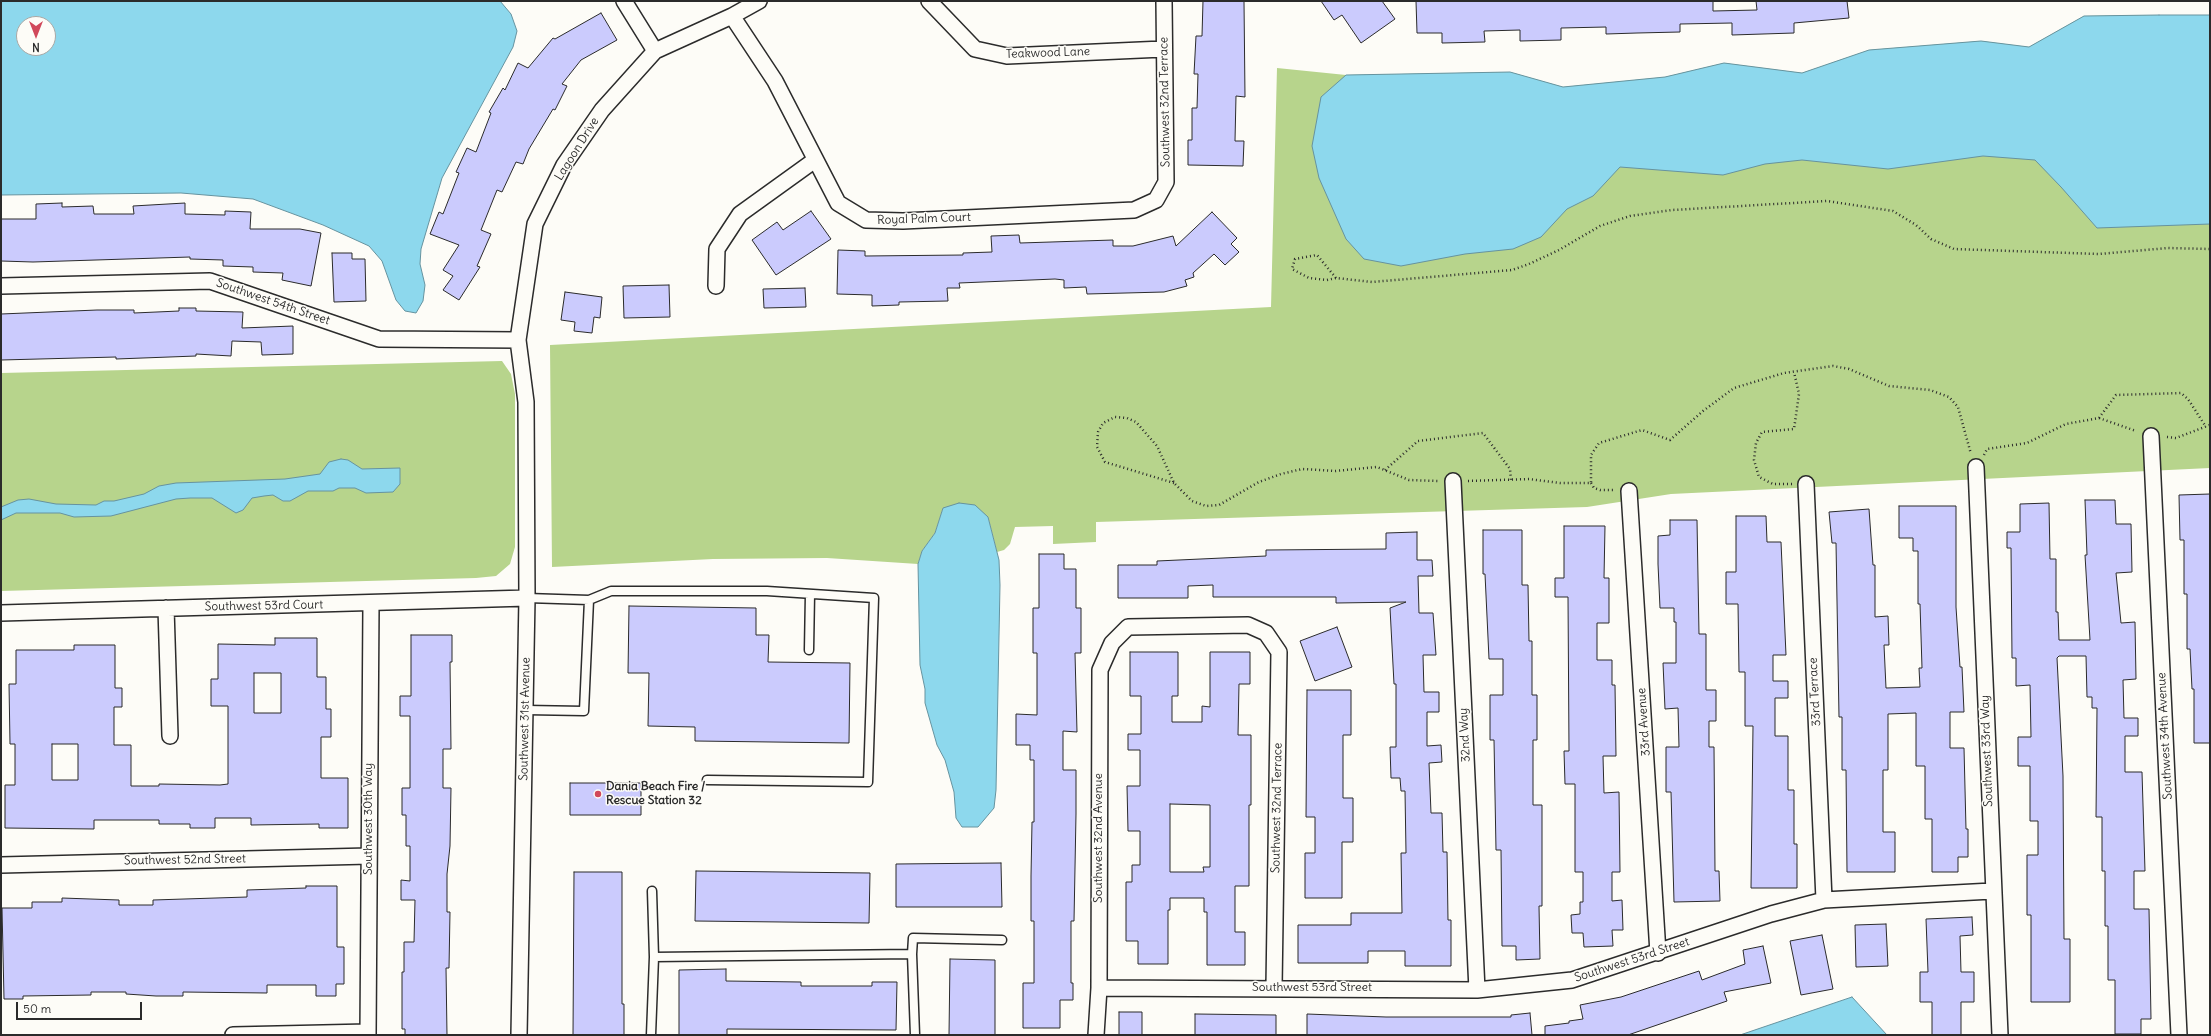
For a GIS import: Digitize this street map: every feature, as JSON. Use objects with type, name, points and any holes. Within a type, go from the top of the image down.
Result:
[{"type":"street","points":[[624,1],[655,51]]},
{"type":"street","name":"Lagoon Drive","points":[[526,402],[518,340],[535,224],[564,165],[602,110],[655,51],[732,16],[759,1]]},
{"type":"street","name":"Teakwood Lane","points":[[929,1],[975,49],[1006,56],[1163,49]]},
{"type":"street","name":"Southwest 32nd Terrace","points":[[1156,200],[1166,182],[1163,49],[1164,1]]},
{"type":"street","name":"Royal Palm Court","points":[[732,16],[775,81],[838,203],[866,220],[903,221],[1134,210],[1156,200]]},
{"type":"street","points":[[716,286],[717,249],[740,214],[815,160]]},
{"type":"street","name":"Southwest 54th Street","points":[[1,286],[210,281],[378,339],[518,340]]},
{"type":"street","name":"Southwest 31st Avenue","points":[[519,1035],[526,710],[526,402]]},
{"type":"street","name":"Southwest 34th Avenue","points":[[2151,436],[2179,1035]]},
{"type":"street","name":"Southwest 33rd Way","points":[[1976,467],[1992,891],[2000,1035]]},
{"type":"street","name":"32nd Way","points":[[1454,481],[1477,990]]},
{"type":"street","name":"33rd Terrace","points":[[1806,484],[1824,900]]},
{"type":"street","name":"33rd Avenue","points":[[1629,491],[1658,953]]},
{"type":"street","name":"Southwest 53rd Court","points":[[1,613],[371,604],[527,598]]},
{"type":"street","name":"Southwest 30th Way","points":[[368,1034],[371,604]]},
{"type":"street","points":[[166,608],[170,736]]},
{"type":"street","name":"Southwest 32nd Avenue","points":[[1096,1035],[1099,988],[1100,670],[1112,643],[1128,627],[1248,624],[1266,633]]},
{"type":"street","name":"Southwest 32nd Terrace","points":[[1266,633],[1279,652],[1274,987]]},
{"type":"street","name":"Southwest 52nd Street","points":[[1,865],[369,856]]},
{"type":"street","name":"Southwest 53rd Street","points":[[1099,988],[1274,987],[1477,990],[1572,980],[1658,953],[1771,914],[1824,900],[1992,891]]},
{"type":"street","points":[[233,1035],[368,1034]]},
{"type":"lane","points":[[527,598],[589,600],[611,591],[767,591],[874,598],[868,782],[707,780]]},
{"type":"lane","points":[[809,650],[810,594]]},
{"type":"lane","points":[[526,710],[584,711],[589,600]]},
{"type":"lane","points":[[652,891],[654,957],[652,1035]]},
{"type":"lane","points":[[915,1035],[912,954],[914,938],[1002,940]]},
{"type":"lane","points":[[654,957],[912,954]]},
{"type":"path","points":[[1336,278],[1317,255],[1295,259],[1292,269],[1309,278],[1327,280],[1336,278],[1372,282],[1512,270],[1559,250],[1600,226],[1630,216],[1672,210],[1827,201],[1893,211],[1916,225],[1931,239],[1954,249],[2099,254],[2168,248],[2210,249]]},
{"type":"path","points":[[1629,491],[1600,490],[1594,488],[1591,483],[1591,455],[1599,443],[1642,430],[1670,440],[1703,411],[1734,388],[1794,372],[1834,366],[1849,369],[1889,386],[1930,390],[1949,397],[1958,407],[1966,440],[1976,467]]},
{"type":"path","points":[[1794,372],[1798,394],[1794,428],[1762,432],[1756,443],[1754,460],[1759,477],[1773,484],[1806,484]]},
{"type":"path","points":[[2099,418],[2116,395],[2181,393],[2188,399],[2206,427]]},
{"type":"path","points":[[1174,483],[1105,462],[1097,447],[1098,432],[1103,423],[1115,416],[1127,418],[1136,422],[1157,446],[1174,483],[1192,501],[1206,506],[1219,505],[1258,482],[1302,469],[1335,471],[1377,467],[1414,481],[1529,479],[1560,483],[1591,483]]},
{"type":"path","points":[[1976,467],[1987,449],[2027,443],[2066,424],[2099,418],[2151,436],[2176,438],[2210,425]]},
{"type":"path","points":[[1384,470],[1418,441],[1483,433],[1510,469],[1511,480]]},
{"type":"green space","points":[[2210,15],[2210,468],[1671,494],[1587,507],[1096,522],[1096,542],[1053,544],[1053,526],[1015,527],[1010,544],[1004,550],[997,552],[988,517],[943,508],[935,533],[922,551],[918,564],[827,558],[713,559],[552,567],[550,345],[1271,307],[1277,68],[1346,75],[1510,72],[1563,87],[1665,77],[1724,63],[1802,73],[1869,50],[1981,41],[2029,47],[2084,16]]},
{"type":"green space","points":[[502,361],[511,374],[515,394],[515,547],[510,564],[496,576],[476,578],[1,591],[1,373]]},
{"type":"water","points":[[1,1],[500,1],[511,14],[517,31],[513,47],[442,178],[421,249],[420,264],[425,285],[423,301],[416,313],[405,311],[396,300],[382,261],[369,246],[323,225],[253,199],[181,193],[1,195]]},
{"type":"water","points":[[2210,15],[2210,224],[2097,228],[2035,160],[1983,156],[1888,169],[1802,160],[1765,164],[1723,175],[1620,167],[1593,196],[1567,209],[1541,237],[1513,249],[1465,254],[1401,266],[1364,259],[1346,239],[1319,178],[1312,146],[1321,97],[1346,75],[1510,72],[1563,87],[1665,77],[1724,63],[1802,73],[1869,50],[1981,41],[2029,47],[2084,16]]},
{"type":"water","points":[[341,459],[348,460],[362,469],[400,468],[400,484],[393,492],[366,493],[355,488],[339,488],[333,491],[308,491],[290,501],[283,501],[273,495],[252,498],[243,510],[236,513],[212,498],[190,498],[176,499],[111,516],[74,517],[60,513],[16,513],[1,520],[1,507],[18,500],[29,499],[56,504],[96,505],[104,501],[114,501],[144,494],[159,486],[176,483],[285,479],[320,474],[329,462]]},
{"type":"water","points":[[959,503],[975,505],[988,517],[999,560],[1000,585],[996,790],[994,808],[978,827],[962,827],[956,818],[954,792],[945,760],[937,745],[925,703],[925,689],[920,665],[918,564],[922,551],[935,533],[943,508]]},
{"type":"water","points":[[1852,997],[1887,1035],[1740,1035]]},
{"type":"building","points":[[1203,1],[1244,1],[1245,97],[1236,96],[1235,141],[1244,141],[1243,166],[1188,165],[1188,140],[1192,140],[1192,108],[1197,108],[1198,74],[1194,74],[1196,36],[1202,36]]},
{"type":"building","points":[[1321,1],[1382,1],[1395,19],[1361,43],[1342,15],[1334,20]]},
{"type":"building","points":[[1416,1],[1713,1],[1713,11],[1757,10],[1756,1],[1847,1],[1849,18],[1794,23],[1794,33],[1732,35],[1732,23],[1680,24],[1680,32],[1606,34],[1606,27],[1561,28],[1561,40],[1520,41],[1520,30],[1484,31],[1485,42],[1442,43],[1442,33],[1417,33]]},
{"type":"building","points":[[601,13],[617,40],[581,60],[562,84],[567,86],[555,110],[553,109],[529,149],[523,164],[516,162],[502,192],[497,190],[481,230],[491,234],[477,266],[480,267],[459,300],[443,290],[453,276],[443,270],[459,245],[430,234],[439,212],[443,214],[459,173],[456,172],[467,148],[476,152],[491,113],[489,112],[503,88],[505,90],[518,63],[528,68],[553,38],[555,39]]},
{"type":"building","points":[[62,203],[62,207],[93,206],[94,214],[134,214],[133,206],[185,203],[185,214],[225,215],[225,211],[251,212],[250,229],[300,229],[321,233],[311,286],[282,280],[283,273],[253,272],[253,267],[223,266],[223,260],[190,259],[190,257],[33,262],[1,261],[1,219],[36,219],[36,204]]},
{"type":"building","points":[[811,211],[831,239],[776,275],[752,240],[777,222],[783,230]]},
{"type":"building","points":[[1212,212],[1237,238],[1231,244],[1239,252],[1225,265],[1214,254],[1193,273],[1194,277],[1185,280],[1187,286],[1164,292],[1087,294],[1086,287],[1064,288],[1064,280],[1055,279],[959,283],[960,288],[947,288],[948,301],[899,302],[899,305],[872,306],[872,295],[837,294],[838,250],[865,251],[865,256],[963,255],[963,253],[992,252],[991,236],[1019,235],[1020,243],[1113,240],[1113,246],[1133,246],[1173,236],[1176,246]]},
{"type":"building","points":[[332,253],[352,253],[352,259],[365,259],[366,301],[334,302]]},
{"type":"building","points":[[669,285],[670,317],[624,318],[623,286]]},
{"type":"building","points":[[805,288],[806,307],[764,308],[763,289]]},
{"type":"building","points":[[565,292],[602,297],[600,318],[594,317],[592,333],[574,331],[575,322],[561,320]]},
{"type":"building","points":[[179,308],[196,308],[196,311],[243,312],[242,328],[293,326],[293,354],[262,355],[261,342],[232,341],[231,356],[196,354],[196,356],[116,359],[116,357],[1,360],[1,314],[97,310],[134,310],[134,313],[179,311]]},
{"type":"building","points":[[2210,494],[2210,743],[2194,743],[2194,689],[2192,689],[2190,649],[2187,649],[2187,594],[2184,594],[2184,540],[2180,540],[2179,495]]},
{"type":"building","points":[[2085,500],[2115,500],[2116,524],[2131,524],[2132,572],[2116,573],[2121,623],[2135,622],[2136,679],[2123,680],[2124,718],[2138,718],[2138,736],[2125,736],[2125,772],[2142,772],[2145,871],[2134,871],[2134,909],[2149,909],[2151,1019],[2141,1019],[2141,1034],[2115,1034],[2115,980],[2108,980],[2108,926],[2105,926],[2105,871],[2102,871],[2102,817],[2096,817],[2097,708],[2092,708],[2092,697],[2087,697],[2086,656],[2059,656],[2057,658],[2063,776],[2064,939],[2070,939],[2070,1002],[2031,1002],[2031,915],[2027,915],[2027,855],[2038,855],[2038,821],[2030,821],[2030,766],[2018,766],[2018,737],[2031,737],[2030,685],[2016,686],[2016,658],[2012,658],[2011,548],[2007,548],[2007,532],[2020,532],[2020,504],[2049,503],[2050,559],[2056,559],[2056,612],[2058,612],[2059,640],[2090,640],[2085,555],[2087,555]]},
{"type":"building","points":[[1899,506],[1956,506],[1956,607],[1960,667],[1962,667],[1964,712],[1950,712],[1950,748],[1964,748],[1966,829],[1968,829],[1968,857],[1958,857],[1958,872],[1932,872],[1932,819],[1925,819],[1925,766],[1916,766],[1916,713],[1888,714],[1888,770],[1883,770],[1883,832],[1895,832],[1895,872],[1847,872],[1846,770],[1842,770],[1842,717],[1839,717],[1836,543],[1832,543],[1829,512],[1869,509],[1873,565],[1875,565],[1875,617],[1888,616],[1889,645],[1884,645],[1886,688],[1920,687],[1919,668],[1922,668],[1920,604],[1918,604],[1918,551],[1913,551],[1913,538],[1899,538]]},
{"type":"building","points":[[1736,516],[1766,516],[1767,542],[1781,542],[1786,655],[1773,655],[1773,681],[1788,681],[1788,698],[1775,698],[1775,736],[1788,736],[1788,790],[1794,790],[1794,844],[1797,844],[1797,888],[1751,888],[1753,726],[1745,726],[1745,672],[1739,672],[1738,604],[1726,604],[1726,572],[1736,572]]},
{"type":"building","points":[[1670,520],[1697,520],[1699,634],[1706,634],[1706,690],[1716,690],[1716,721],[1709,721],[1709,747],[1714,747],[1715,871],[1719,871],[1720,901],[1674,902],[1671,792],[1666,792],[1666,747],[1679,747],[1678,708],[1665,709],[1663,663],[1676,663],[1676,622],[1674,622],[1674,608],[1660,608],[1658,564],[1658,536],[1670,535]]},
{"type":"building","points":[[1564,526],[1605,526],[1604,578],[1609,578],[1609,623],[1597,623],[1597,660],[1612,660],[1612,685],[1615,685],[1616,756],[1603,756],[1604,793],[1619,792],[1620,872],[1612,872],[1612,901],[1622,900],[1623,930],[1612,930],[1613,946],[1584,947],[1583,933],[1572,933],[1571,915],[1580,914],[1580,902],[1583,902],[1583,872],[1575,872],[1575,784],[1565,784],[1564,751],[1569,751],[1568,597],[1555,597],[1555,578],[1564,578]]},
{"type":"building","points":[[1483,530],[1522,530],[1522,585],[1528,585],[1529,641],[1532,641],[1532,695],[1537,695],[1537,740],[1533,740],[1533,805],[1542,805],[1542,906],[1539,906],[1540,959],[1516,960],[1516,946],[1502,946],[1501,850],[1496,850],[1494,740],[1490,740],[1490,695],[1503,695],[1503,659],[1489,659],[1485,574],[1483,574]]},
{"type":"building","points":[[1417,532],[1417,560],[1432,560],[1433,576],[1418,576],[1419,613],[1433,613],[1436,655],[1423,655],[1424,692],[1439,692],[1439,712],[1427,712],[1427,746],[1441,745],[1442,762],[1429,763],[1431,813],[1442,813],[1443,852],[1447,852],[1448,920],[1451,920],[1451,966],[1405,966],[1405,951],[1368,951],[1368,963],[1298,963],[1298,925],[1351,925],[1351,913],[1402,913],[1401,853],[1406,853],[1405,791],[1401,791],[1400,778],[1391,778],[1390,747],[1396,747],[1396,684],[1394,684],[1390,608],[1406,602],[1336,603],[1336,597],[1213,597],[1213,585],[1188,586],[1188,598],[1118,598],[1118,565],[1157,565],[1157,561],[1266,556],[1266,550],[1386,549],[1386,533]]},
{"type":"building","points":[[1039,554],[1064,554],[1064,569],[1076,569],[1076,608],[1081,608],[1081,653],[1075,653],[1077,732],[1063,731],[1063,770],[1076,770],[1076,814],[1074,921],[1071,921],[1071,983],[1073,983],[1073,1000],[1060,1000],[1060,1028],[1023,1028],[1023,983],[1034,983],[1034,921],[1031,921],[1031,876],[1032,822],[1034,822],[1034,760],[1030,760],[1030,745],[1016,745],[1016,714],[1037,715],[1037,653],[1033,653],[1033,608],[1039,608]]},
{"type":"building","points":[[629,606],[756,608],[756,635],[769,635],[768,662],[850,663],[849,743],[695,741],[695,727],[648,726],[649,673],[628,673]]},
{"type":"building","points":[[1337,627],[1352,667],[1315,681],[1300,641]]},
{"type":"building","points":[[411,635],[452,635],[452,662],[450,662],[451,749],[443,749],[443,788],[451,788],[450,846],[447,874],[447,912],[450,912],[449,968],[446,968],[447,1035],[405,1035],[405,1029],[402,1029],[402,972],[404,972],[404,942],[414,942],[415,900],[401,900],[401,880],[410,881],[410,846],[406,846],[406,815],[402,815],[402,788],[410,788],[410,716],[400,716],[400,696],[411,696]]},
{"type":"building","points":[[275,638],[317,638],[317,677],[326,677],[326,709],[331,709],[331,737],[321,737],[321,778],[348,778],[348,828],[319,828],[319,824],[251,825],[251,818],[215,818],[215,828],[190,828],[190,824],[159,824],[159,820],[94,820],[94,829],[5,828],[5,785],[15,785],[15,744],[10,744],[9,684],[16,684],[16,650],[74,650],[74,645],[115,645],[115,688],[122,688],[122,707],[114,707],[114,745],[131,745],[131,786],[159,786],[159,784],[220,785],[228,784],[228,706],[211,706],[211,679],[218,679],[218,644],[275,645]],"holes":[[[254,673],[281,673],[281,713],[254,713]],[[52,744],[78,744],[78,780],[52,780]]]},
{"type":"building","points":[[1130,652],[1178,652],[1178,696],[1172,696],[1172,722],[1202,722],[1202,706],[1210,707],[1210,652],[1250,652],[1250,684],[1239,684],[1238,735],[1251,735],[1249,886],[1235,886],[1235,932],[1245,932],[1245,965],[1207,965],[1207,912],[1204,912],[1204,898],[1170,898],[1170,910],[1168,910],[1168,964],[1138,964],[1138,941],[1126,941],[1126,882],[1132,882],[1132,865],[1140,865],[1140,831],[1128,831],[1127,786],[1140,786],[1140,750],[1128,750],[1128,734],[1141,734],[1141,696],[1130,696]],"holes":[[[1170,804],[1210,805],[1210,867],[1203,867],[1204,872],[1170,872]]]},
{"type":"building","points":[[1307,690],[1351,690],[1351,735],[1343,735],[1343,798],[1353,798],[1353,842],[1342,842],[1342,898],[1305,898],[1305,853],[1315,853],[1315,817],[1306,817]]},
{"type":"building","points":[[570,783],[641,783],[641,815],[570,815]]},
{"type":"building","points":[[1001,863],[1002,907],[896,907],[896,864]]},
{"type":"building","points":[[696,871],[870,873],[869,923],[695,921]]},
{"type":"building","points":[[574,872],[622,872],[622,1004],[624,1004],[624,1035],[573,1035]]},
{"type":"building","points":[[306,886],[337,886],[337,947],[344,947],[344,984],[336,984],[336,996],[316,996],[316,985],[267,985],[267,993],[183,992],[183,996],[156,996],[126,994],[126,992],[91,992],[91,995],[23,996],[23,999],[4,999],[2,908],[32,908],[32,902],[62,902],[62,898],[119,900],[119,905],[153,905],[153,900],[247,897],[247,890],[306,888]]},
{"type":"building","points":[[1972,917],[1973,935],[1960,936],[1961,972],[1974,972],[1974,1002],[1961,1002],[1961,1035],[1932,1035],[1932,1002],[1920,1002],[1920,972],[1928,972],[1926,919]]},
{"type":"building","points":[[1886,924],[1888,966],[1856,967],[1855,925]]},
{"type":"building","points":[[1822,935],[1833,989],[1801,995],[1790,941]]},
{"type":"building","points":[[1763,946],[1771,983],[1724,992],[1727,1001],[1628,1035],[1545,1035],[1545,1026],[1569,1023],[1569,1021],[1583,1019],[1580,1005],[1621,997],[1699,971],[1702,980],[1745,964],[1743,950]]},
{"type":"building","points":[[950,959],[995,960],[995,1035],[949,1035]]},
{"type":"building","points":[[726,969],[726,981],[801,982],[801,986],[872,986],[872,982],[897,982],[896,1030],[727,1029],[727,1035],[679,1035],[679,970]]},
{"type":"building","points":[[1119,1012],[1142,1012],[1142,1035],[1119,1035]]},
{"type":"building","points":[[1530,1013],[1532,1035],[1307,1035],[1307,1014],[1386,1017],[1511,1017],[1511,1015]]},
{"type":"building","points":[[1195,1014],[1276,1015],[1276,1035],[1195,1035]]},
{"type":"place","name":"Dania Beach Fire / Rescue Station 32","points":[[598,794]]}]
